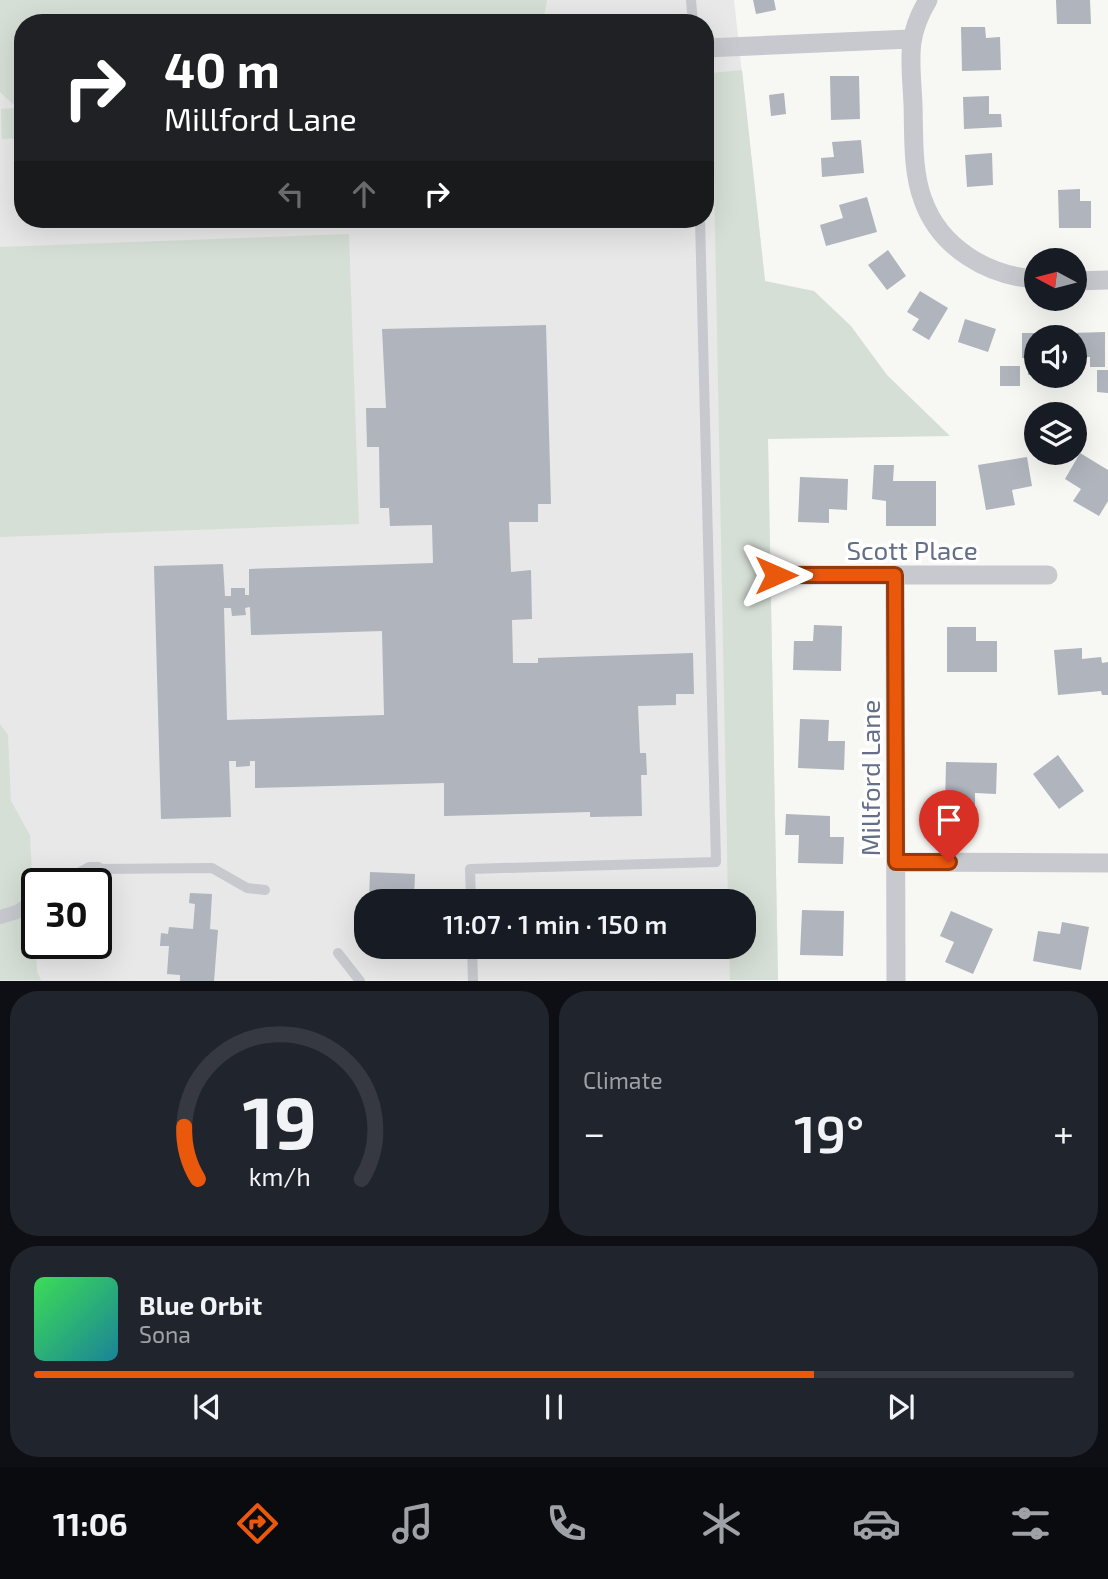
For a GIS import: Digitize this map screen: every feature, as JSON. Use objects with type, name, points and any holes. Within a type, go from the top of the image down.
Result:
[{"type":"street","points":[[928,0],[910,38],[914,152],[923,201],[947,239],[961,252],[986,268],[1024,278]]},
{"type":"street","points":[[714,48],[910,38]]},
{"type":"street","points":[[1087,281],[1108,280]]},
{"type":"street","name":"Scott Place","points":[[776,575],[1048,575]]},
{"type":"street","name":"Millford Lane","points":[[895,575],[896,981]]},
{"type":"street","points":[[896,862],[1108,863]]},
{"type":"street","points":[[0,917],[21,910]]},
{"type":"lane","points":[[471,889],[470,869],[716,862],[700,228]]},
{"type":"lane","points":[[112,869],[212,868],[247,888],[265,890]]},
{"type":"lane","points":[[338,954],[360,981]]},
{"type":"lane","points":[[472,959],[473,981]]},
{"type":"shaded area","points":[[0,0],[734,0],[765,281],[778,980],[0,981]]},
{"type":"shaded area","points":[[0,0],[547,0],[545,14],[14,14],[14,105],[0,92]]},
{"type":"shaded area","points":[[742,70],[765,281],[814,291],[851,326],[887,375],[950,436],[768,439],[778,980],[730,980],[729,959],[756,959],[756,889],[728,889],[714,73]]},
{"type":"shaded area","points":[[14,108],[14,138],[2,139],[1,109]]},
{"type":"shaded area","points":[[349,234],[359,524],[0,537],[0,247]]},
{"type":"shaded area","points":[[0,724],[8,735],[11,801],[30,835],[32,868],[21,868],[21,959],[36,959],[41,980],[0,980]]},
{"type":"building","points":[[753,0],[774,0],[776,10],[756,14]]},
{"type":"building","points":[[1056,0],[1090,0],[1091,24],[1057,24]]},
{"type":"building","points":[[961,27],[985,27],[986,38],[1000,37],[1001,70],[962,71]]},
{"type":"building","points":[[830,76],[859,76],[860,119],[831,120]]},
{"type":"building","points":[[784,93],[786,114],[771,116],[769,95]]},
{"type":"building","points":[[989,96],[989,114],[1001,114],[1002,127],[964,129],[963,97]]},
{"type":"building","points":[[861,140],[864,173],[822,177],[821,158],[834,157],[832,142]]},
{"type":"building","points":[[992,153],[993,185],[967,187],[965,155]]},
{"type":"building","points":[[1080,189],[1080,201],[1091,201],[1091,228],[1059,228],[1058,190]]},
{"type":"building","points":[[867,197],[877,232],[826,246],[820,225],[843,218],[839,205]]},
{"type":"building","points":[[888,250],[906,276],[887,290],[868,265]]},
{"type":"building","points":[[920,291],[948,308],[929,340],[912,330],[919,319],[907,312]]},
{"type":"building","points":[[965,319],[996,329],[988,352],[958,342]]},
{"type":"building","points":[[546,325],[551,504],[538,504],[538,522],[509,522],[511,572],[531,570],[532,619],[512,620],[513,663],[538,663],[538,658],[693,653],[694,694],[676,694],[676,705],[638,706],[640,753],[646,753],[647,775],[641,775],[642,816],[590,817],[590,812],[444,816],[444,783],[255,788],[255,761],[250,761],[250,766],[236,767],[236,761],[229,761],[231,817],[161,819],[154,566],[223,564],[225,596],[231,596],[231,588],[245,588],[245,595],[249,595],[249,569],[433,563],[432,525],[390,526],[389,508],[380,508],[379,447],[367,447],[366,408],[386,408],[382,329]],"holes":[[[250,607],[251,635],[382,631],[384,715],[227,720],[224,608],[231,608],[232,616],[246,615],[245,608]]]},
{"type":"building","points":[[1105,332],[1105,367],[1090,367],[1090,357],[1087,357],[1087,333]]},
{"type":"building","points":[[1022,333],[1024,333],[1024,358]]},
{"type":"building","points":[[1000,366],[1020,366],[1020,386],[1000,386]]},
{"type":"building","points":[[1097,370],[1108,370],[1108,393],[1097,392]]},
{"type":"building","points":[[1024,457],[1024,465],[1028,465],[1032,486],[1012,490],[1015,505],[986,510],[978,465]]},
{"type":"building","points":[[1087,457],[1108,470],[1108,501],[1099,516],[1073,501],[1081,489],[1065,479],[1073,465],[1087,465]]},
{"type":"building","points":[[874,465],[894,465],[893,481],[936,481],[936,526],[886,526],[886,501],[872,499]]},
{"type":"building","points":[[800,477],[848,479],[847,510],[829,509],[829,523],[798,522]]},
{"type":"building","points":[[814,625],[842,626],[841,671],[793,670],[794,641],[813,641]]},
{"type":"building","points":[[947,627],[976,627],[976,641],[997,641],[997,672],[947,672]]},
{"type":"building","points":[[1082,648],[1082,659],[1101,657],[1102,663],[1108,662],[1108,695],[1102,695],[1101,691],[1058,695],[1054,650]]},
{"type":"building","points":[[800,719],[829,720],[828,741],[845,741],[844,770],[798,768]]},
{"type":"building","points":[[1058,755],[1084,791],[1059,809],[1033,774]]},
{"type":"building","points":[[946,762],[997,763],[996,794],[975,793],[975,808],[945,808]]},
{"type":"building","points":[[786,814],[830,816],[830,837],[844,837],[843,864],[798,863],[799,835],[785,835]]},
{"type":"building","points":[[370,872],[415,874],[414,889],[369,889]]},
{"type":"building","points":[[190,893],[212,894],[210,929],[218,930],[214,981],[180,981],[180,975],[167,974],[169,946],[160,946],[161,933],[168,934],[169,927],[193,929],[195,904],[189,903]]},
{"type":"building","points":[[802,910],[844,911],[843,956],[800,955]]},
{"type":"building","points":[[951,911],[993,929],[973,974],[945,962],[954,942],[940,936]]},
{"type":"building","points":[[1062,922],[1089,927],[1081,970],[1033,961],[1038,931],[1060,934]]},
{"type":"route","points":[[776,575],[895,575],[896,862],[949,862]]}]
